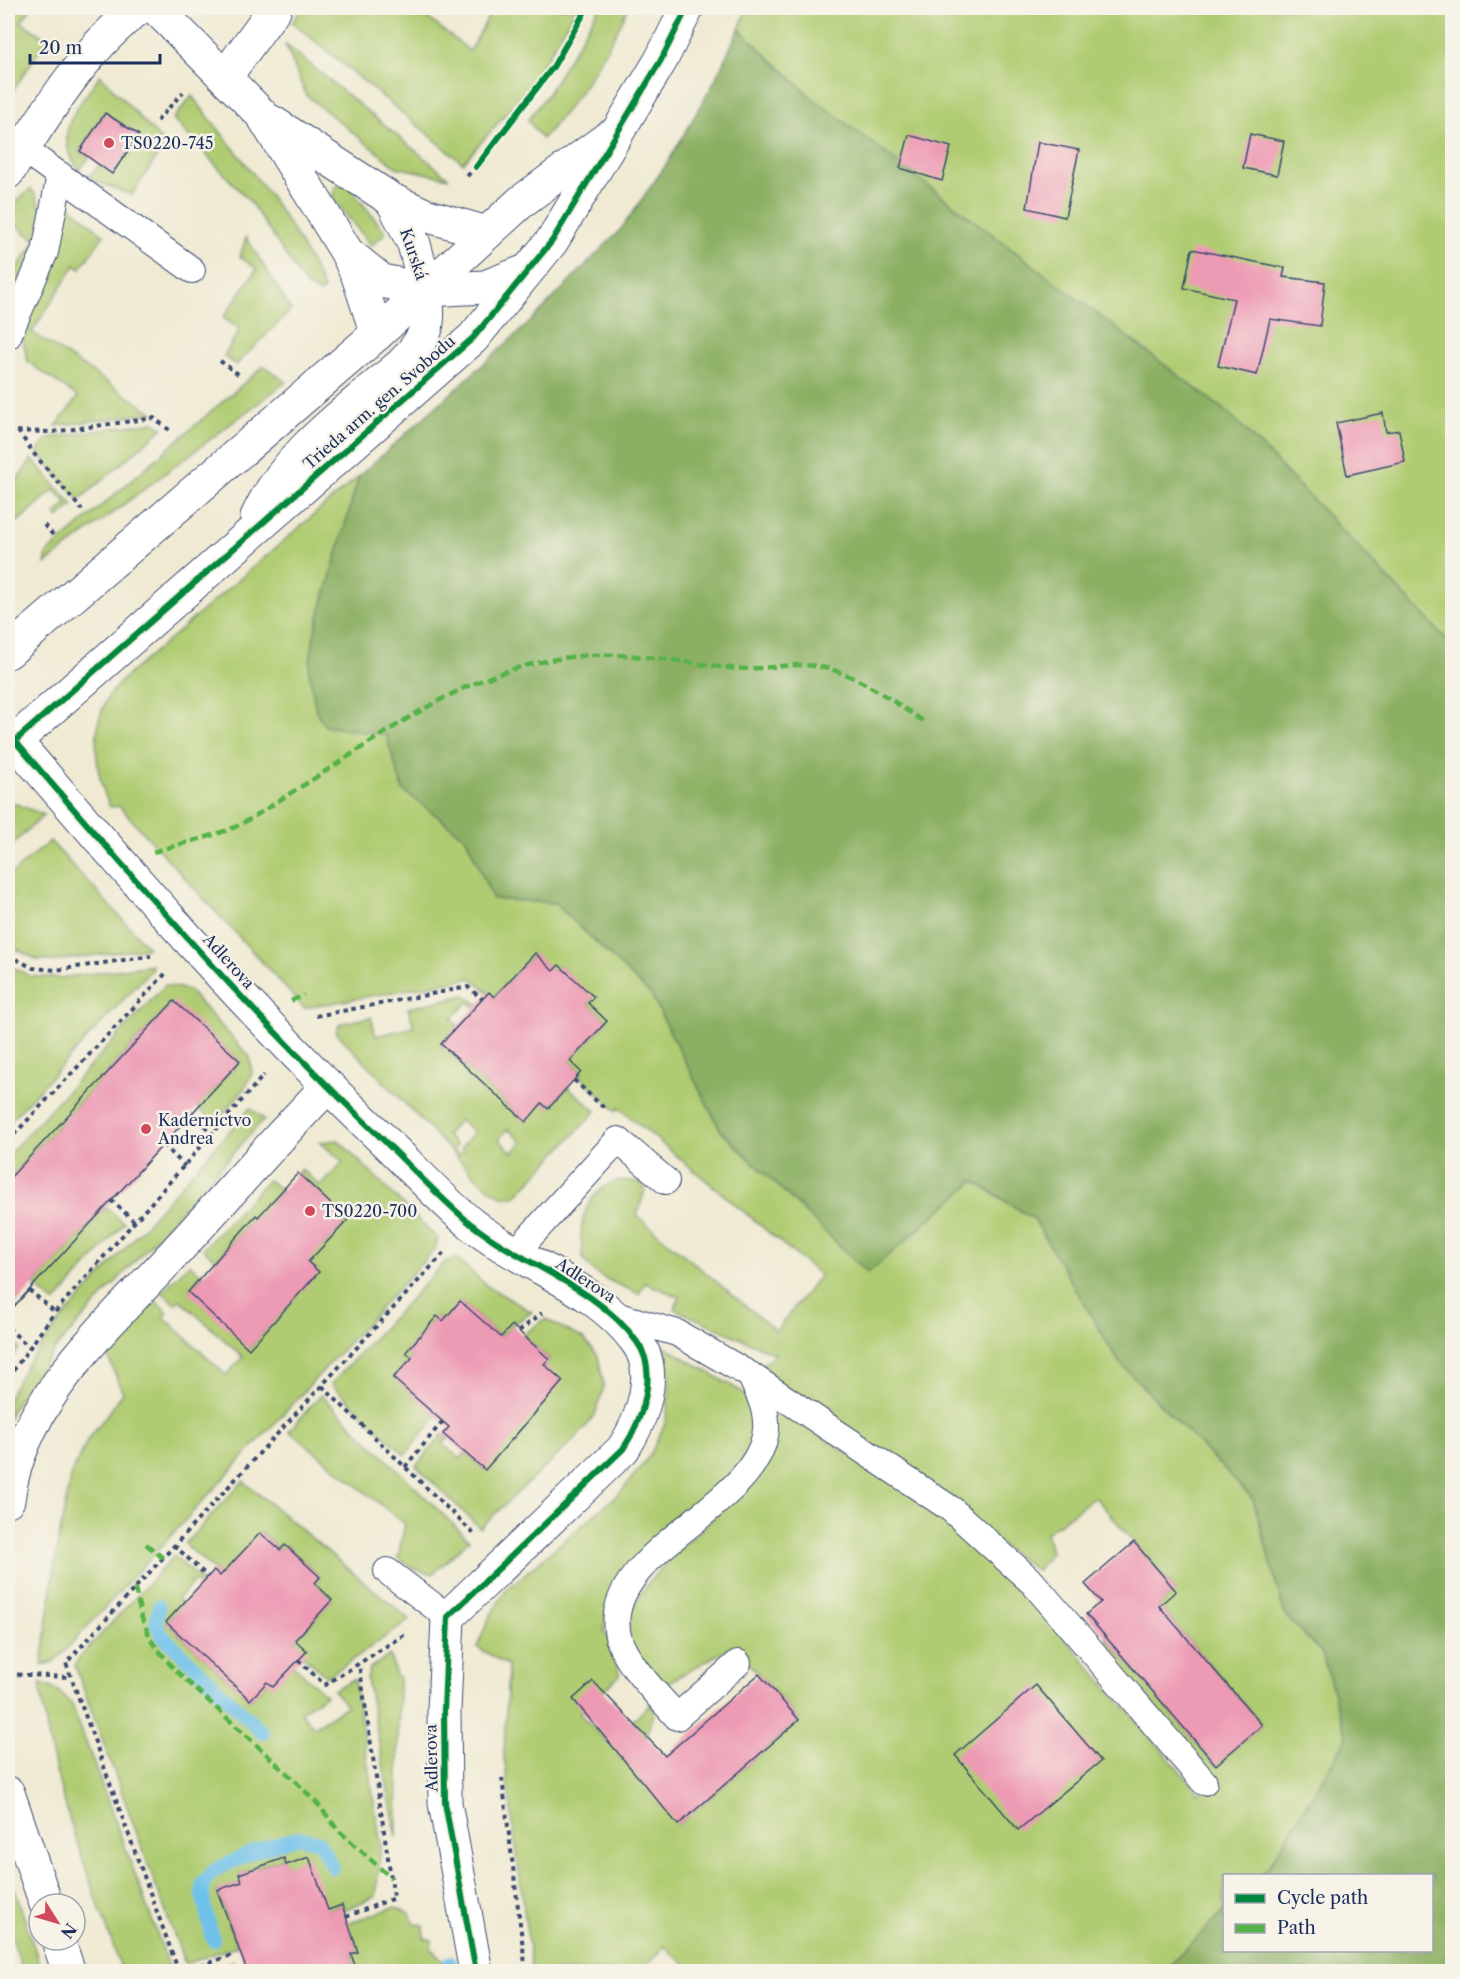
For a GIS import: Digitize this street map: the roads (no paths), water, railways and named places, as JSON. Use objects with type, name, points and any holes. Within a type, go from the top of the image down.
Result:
[{"type":"street","points":[[15,161],[92,51],[119,22],[139,8]]},
{"type":"street","name":"Kurská","points":[[156,8],[263,116],[346,251],[358,276],[377,333]]},
{"type":"street","points":[[225,77],[275,8]]},
{"type":"street","name":"Trieda arm. gen. Svobodu","points":[[10,740],[473,338],[552,241],[622,128],[661,60],[687,8]]},
{"type":"street","name":"Kurská","points":[[263,116],[392,200],[425,215],[487,233]]},
{"type":"street","name":"Trieda arm. gen. Svobodu","points":[[8,652],[377,333],[522,201],[622,128]]},
{"type":"street","name":"Kurská","points":[[346,251],[365,270],[382,282],[426,290],[414,244],[392,200]]},
{"type":"street","points":[[248,535],[268,494],[295,457],[402,364],[417,348],[429,320],[426,290],[485,287],[529,270]]},
{"type":"street","name":"Adlerova","points":[[10,740],[327,1086],[472,1224],[615,1315],[639,1345],[646,1371],[646,1400],[638,1427],[606,1468],[439,1610],[444,1782],[476,1971]]},
{"type":"street","points":[[8,1500],[19,1450],[28,1430],[67,1371],[327,1086]]},
{"type":"street","points":[[8,1793],[42,1892]]},
{"type":"street","points":[[62,1952],[69,1971]]},
{"type":"lane","points":[[15,161],[60,176],[192,270]]},
{"type":"lane","points":[[8,336],[45,252],[60,176]]},
{"type":"lane","points":[[516,1252],[618,1140],[666,1181]]},
{"type":"lane","points":[[615,1315],[677,1333],[750,1375],[951,1509],[1033,1583],[1203,1782]]},
{"type":"lane","points":[[738,1663],[677,1717],[630,1660],[618,1638],[615,1616],[623,1592],[637,1574],[736,1484],[756,1461],[766,1435],[764,1405],[750,1375]]},
{"type":"lane","points":[[387,1571],[439,1610]]},
{"type":"waterway","points":[[159,1606],[156,1624],[162,1635],[263,1733]]},
{"type":"waterway","points":[[213,1940],[203,1898],[203,1883],[215,1870],[255,1851],[298,1837],[319,1842],[332,1867]]},
{"type":"waterway","points":[[450,1963],[451,1972]]},
{"type":"place","name":"TS0220-745","points":[[109,143]]},
{"type":"place","name":"Kaderníctvo Andrea","points":[[146,1129]]},
{"type":"place","name":"TS0220-700","points":[[310,1211]]}]
